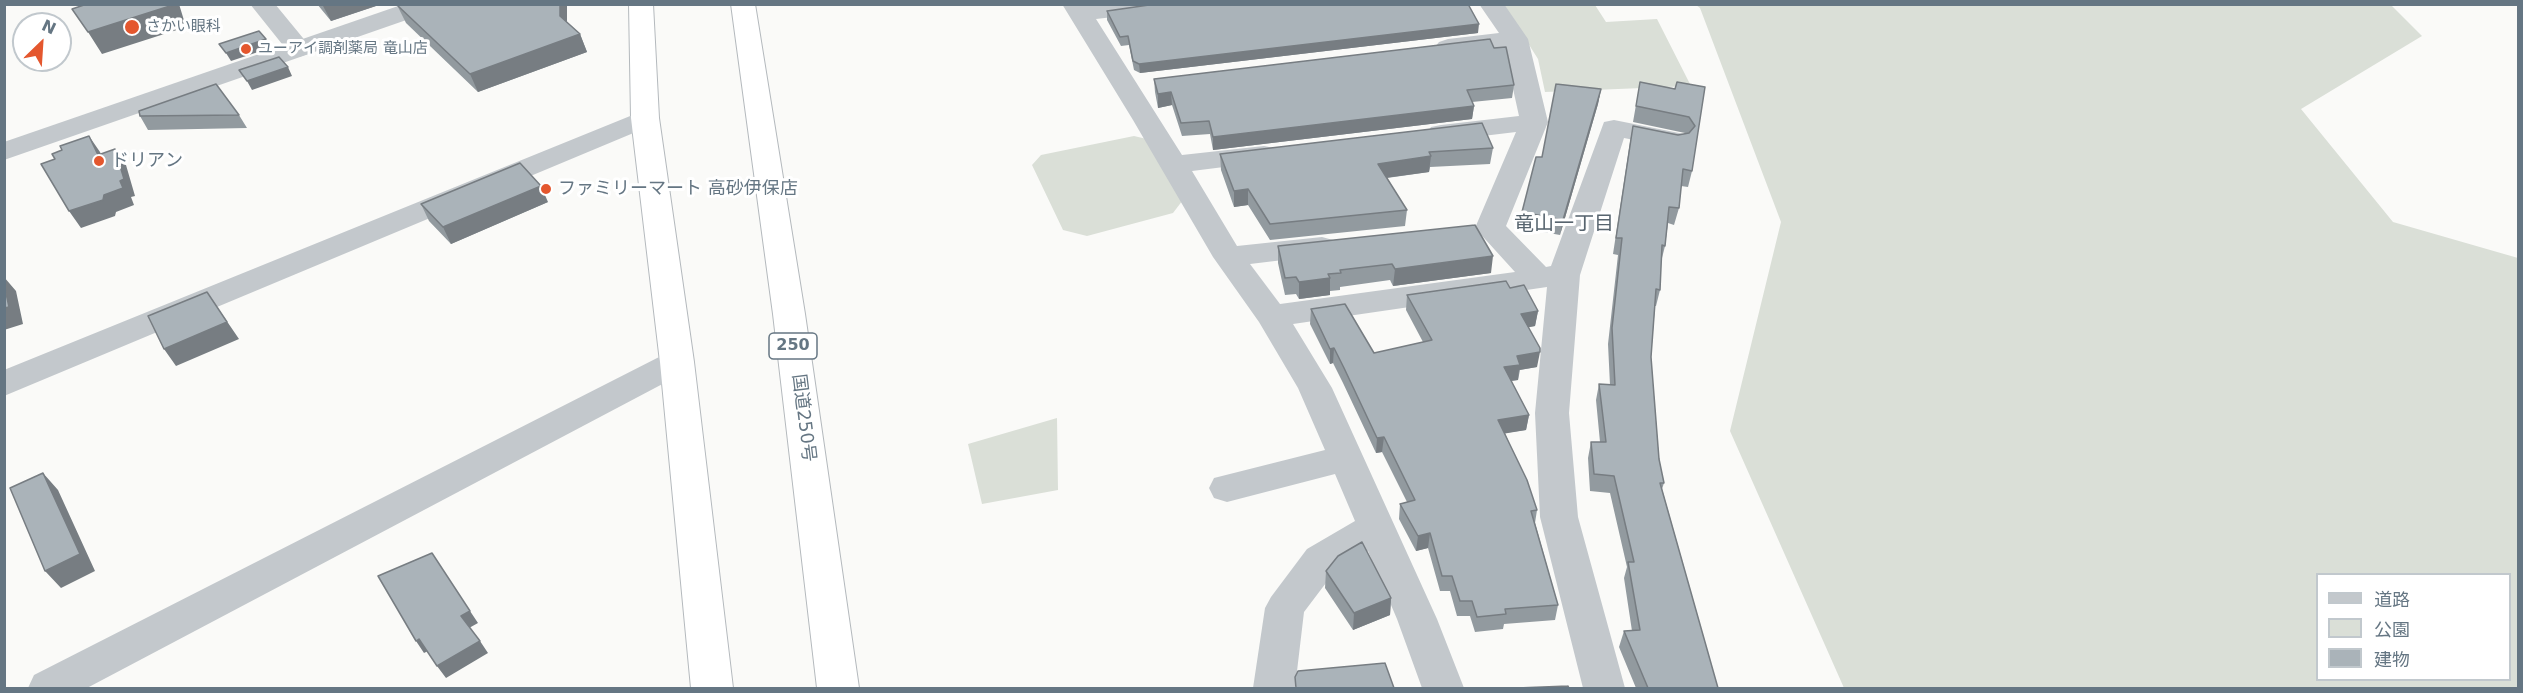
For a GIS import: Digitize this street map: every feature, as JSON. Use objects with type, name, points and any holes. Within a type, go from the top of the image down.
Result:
[{"type":"highway","points":[[641,4],[645,118],[677,362],[712,688]]},
{"type":"highway","name":"国道250号","points":[[743,4],[789,314],[838,688]]},
{"type":"street","points":[[262,4],[299,49]]},
{"type":"street","points":[[4,152],[429,4]]},
{"type":"street","points":[[1076,9],[1165,4]]},
{"type":"street","points":[[1491,4],[1515,39],[1534,122],[1478,229],[1551,277]]},
{"type":"street","points":[[1076,9],[1137,84],[1174,165],[1228,257],[1272,316],[1315,388],[1417,619],[1443,688]]},
{"type":"street","points":[[1420,50],[1515,39]]},
{"type":"street","points":[[4,384],[645,118]]},
{"type":"street","points":[[1418,136],[1534,122]]},
{"type":"street","points":[[1604,688],[1559,517],[1552,413],[1551,277],[1614,128],[1675,141]]},
{"type":"street","points":[[1174,165],[1290,151]]},
{"type":"street","points":[[1228,257],[1347,244]]},
{"type":"street","points":[[1272,316],[1551,277]]},
{"type":"street","points":[[49,688],[677,362]]},
{"type":"street","points":[[1227,488],[1345,458]]},
{"type":"street","points":[[1274,688],[1285,608],[1321,560],[1376,528]]},
{"type":"green space","points":[[1504,5],[1595,5],[1606,22],[1657,19],[1691,86],[1545,92],[1538,59]]},
{"type":"green space","points":[[1696,5],[2391,5],[2422,36],[2301,109],[2393,222],[2518,258],[2518,688],[1844,688],[1730,431],[1781,222],[1700,8]]},
{"type":"green space","points":[[1134,136],[1151,140],[1186,196],[1173,213],[1087,236],[1063,230],[1032,165],[1041,155]]},
{"type":"green space","points":[[1057,418],[1058,490],[982,504],[968,444]]},
{"type":"building","points":[[87,4],[173,5],[88,32],[72,9]]},
{"type":"building","points":[[560,4],[560,16],[580,34],[470,74],[397,5]]},
{"type":"building","points":[[1156,4],[1468,4],[1479,24],[1139,64],[1133,61],[1128,36],[1120,37],[1107,11]]},
{"type":"building","points":[[259,31],[266,39],[226,53],[219,44]]},
{"type":"building","points":[[1490,39],[1494,48],[1506,47],[1514,85],[1467,90],[1474,106],[1213,137],[1209,121],[1181,123],[1171,92],[1158,94],[1154,79]]},
{"type":"building","points":[[279,57],[288,67],[247,81],[239,70]]},
{"type":"building","points":[[1640,82],[1675,89],[1677,82],[1705,87],[1692,171],[1683,169],[1679,208],[1669,207],[1665,246],[1662,245],[1660,290],[1656,289],[1651,357],[1659,459],[1664,483],[1660,483],[1718,688],[1648,688],[1624,631],[1640,630],[1628,562],[1634,562],[1614,476],[1594,474],[1591,442],[1606,442],[1599,384],[1615,385],[1612,328],[1622,238],[1616,238],[1633,126],[1678,135],[1689,133],[1695,126],[1689,117],[1636,106]]},
{"type":"building","points":[[216,84],[239,115],[140,116],[139,111]]},
{"type":"building","points":[[1556,84],[1601,89],[1563,220],[1522,212],[1536,157],[1542,157]]},
{"type":"building","points":[[1482,123],[1493,148],[1429,152],[1431,156],[1378,164],[1407,210],[1270,224],[1248,189],[1234,191],[1220,154]]},
{"type":"building","points":[[89,136],[98,155],[115,149],[124,179],[120,181],[123,188],[104,195],[103,200],[69,211],[41,164],[55,159],[52,154],[62,150],[60,146]]},
{"type":"building","points":[[520,163],[541,186],[443,227],[421,204]]},
{"type":"building","points":[[1475,225],[1493,256],[1395,269],[1392,264],[1340,270],[1341,273],[1328,274],[1330,278],[1299,282],[1296,277],[1285,278],[1278,246]]},
{"type":"building","points":[[1506,281],[1510,288],[1524,285],[1538,311],[1521,314],[1540,352],[1517,356],[1520,365],[1504,367],[1529,415],[1498,420],[1527,480],[1537,510],[1531,511],[1558,605],[1505,609],[1506,614],[1477,617],[1472,601],[1460,601],[1452,576],[1442,576],[1430,533],[1418,536],[1400,504],[1415,500],[1384,437],[1377,438],[1334,348],[1330,349],[1311,309],[1345,304],[1374,353],[1432,340],[1407,295]]},
{"type":"building","points":[[4,284],[9,307],[4,308]]},
{"type":"building","points":[[207,292],[227,322],[164,349],[148,316]]},
{"type":"building","points":[[43,473],[80,554],[45,571],[10,488]]},
{"type":"building","points":[[1362,542],[1391,598],[1354,613],[1326,571],[1338,556]]},
{"type":"building","points":[[432,553],[470,611],[461,616],[480,641],[437,666],[419,639],[416,641],[378,576]]},
{"type":"building","points":[[1385,663],[1394,688],[1296,688],[1295,677],[1298,671]]},
{"type":"building","points":[[1568,686],[1569,688],[1517,688]]},
{"type":"place","name":"さかい眼科","points":[[132,27]]},
{"type":"place","name":"ユーアイ調剤薬局 竜山店","points":[[246,49]]},
{"type":"place","name":"ドリアン","points":[[99,161]]},
{"type":"place","name":"ファミリーマート 高砂伊保店","points":[[546,189]]},
{"type":"district","name":"竜山一丁目","points":[[1564,225]]}]
